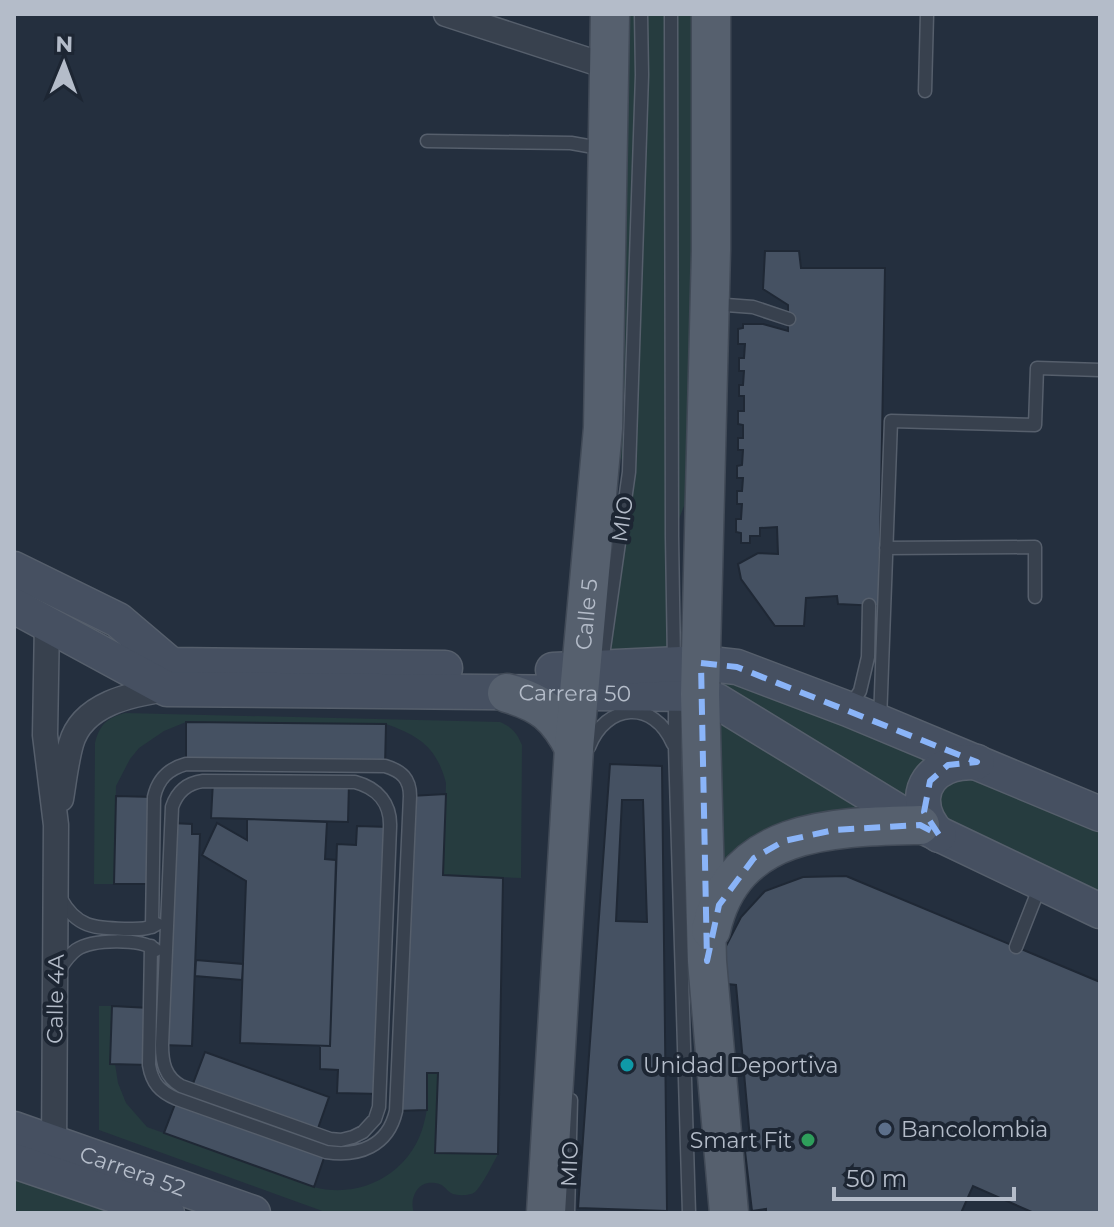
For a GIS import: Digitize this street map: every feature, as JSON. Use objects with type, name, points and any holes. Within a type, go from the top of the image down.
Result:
[{"type":"main road","name":"Calle 5","points":[[546,1213],[589,712],[603,428],[610,14]]},
{"type":"main road","points":[[711,14],[710,304],[688,679],[707,961],[731,1188]]},
{"type":"main road","name":"Carrera 50","points":[[14,569],[118,620],[171,665],[556,670],[589,712]]},
{"type":"main road","name":"Carrera 50","points":[[14,606],[167,689],[507,693],[589,712],[688,679],[737,667],[848,709],[1100,814]]},
{"type":"main road","name":"Carrera 50","points":[[688,679],[717,701],[930,830],[1100,911]]},
{"type":"main road","points":[[507,693],[529,699],[548,711],[564,727],[589,712]]},
{"type":"main road","points":[[707,961],[711,928],[725,893],[745,866],[763,852],[784,841],[817,832],[868,827],[930,830],[923,796],[930,781],[948,765],[977,762]]},
{"type":"main road","name":"Carrera 52","points":[[14,1129],[54,1158],[167,1213]]},
{"type":"main road","name":"Carrera 52","points":[[14,1161],[54,1158],[253,1213]]},
{"type":"street","points":[[446,14],[609,67]]},
{"type":"street","name":"Calle 4A","points":[[47,622],[45,735],[56,825],[54,1158]]},
{"type":"street","name":"Calle 4A","points":[[56,825],[71,742],[81,723],[118,699],[167,689]]},
{"type":"lane","name":"MIO","points":[[589,712],[629,472],[641,14]]},
{"type":"lane","points":[[671,14],[672,537],[688,679],[675,747],[689,1213]]},
{"type":"lane","points":[[925,91],[927,14]]},
{"type":"lane","points":[[427,141],[571,143],[608,149]]},
{"type":"lane","points":[[710,304],[753,307],[789,319]]},
{"type":"lane","points":[[880,722],[891,421],[1035,425],[1037,368],[1100,370]]},
{"type":"lane","points":[[886,548],[1035,547],[1035,597]]},
{"type":"lane","points":[[848,709],[860,691],[864,678],[868,657],[869,605]]},
{"type":"lane","points":[[589,712],[595,733],[605,721],[620,714],[635,712],[653,717],[667,730],[675,747]]},
{"type":"lane","points":[[151,946],[149,1065],[151,1076],[160,1090],[177,1099],[326,1152],[360,1152],[372,1146],[389,1130],[396,1111],[410,796],[408,781],[400,771],[385,766],[186,764],[171,770],[159,781],[154,797],[152,927]]},
{"type":"lane","points":[[213,781],[355,782],[374,790],[382,798],[391,816],[379,1107],[370,1126],[353,1137],[330,1139],[176,1083],[165,1071],[162,1058],[167,913],[172,807],[180,791],[188,785],[213,781]]},
{"type":"lane","points":[[1016,947],[1041,883]]},
{"type":"lane","points":[[56,889],[67,910],[85,924],[96,928],[143,929],[152,927],[167,913]]},
{"type":"lane","points":[[55,976],[76,950],[97,942],[151,946],[159,953],[165,968]]},
{"type":"lane","name":"MIO","points":[[568,1213],[572,1093]]},
{"type":"highlighted area","points":[[701,663],[737,667],[977,762],[948,765],[930,781],[924,812],[939,835],[920,825],[834,830],[784,841],[754,858],[719,905],[707,961]]},
{"type":"green space","points":[[610,14],[711,14],[707,447],[672,537],[674,665],[601,668],[629,472],[603,428]]},
{"type":"green space","points":[[719,664],[1100,814],[1100,911],[920,826],[817,832],[719,905]]},
{"type":"green space","points":[[125,713],[500,722],[514,731],[522,745],[521,878],[443,875],[446,783],[432,752],[408,733],[386,724],[186,722],[164,731],[139,748],[130,759],[116,786],[114,884],[94,884],[95,743],[105,723]]},
{"type":"green space","points":[[99,1006],[112,1006],[110,1063],[115,1064],[126,1103],[147,1127],[314,1187],[350,1189],[382,1178],[408,1156],[426,1117],[427,1073],[438,1073],[435,1152],[498,1154],[481,1185],[473,1193],[456,1195],[440,1184],[429,1183],[423,1184],[416,1192],[414,1213],[328,1213],[99,1130]]},
{"type":"green space","points":[[14,1161],[167,1213],[14,1213]]},
{"type":"building","points":[[765,251],[799,251],[801,268],[885,268],[879,606],[838,604],[837,596],[806,598],[804,626],[775,626],[741,579],[738,564],[758,553],[778,554],[777,527],[760,528],[760,536],[750,536],[750,543],[741,543],[741,533],[736,532],[736,519],[741,519],[742,504],[737,504],[737,491],[742,491],[743,478],[737,478],[737,466],[742,465],[743,450],[738,450],[738,438],[743,438],[743,425],[738,424],[738,411],[744,411],[744,396],[739,396],[739,385],[743,385],[744,371],[739,371],[739,358],[744,358],[745,344],[738,344],[738,329],[743,328],[743,324],[763,324],[788,331],[788,305],[763,289]]},
{"type":"building","points":[[186,722],[386,724],[385,766],[186,764]]},
{"type":"building","name":"Unidad Deportiva","points":[[610,764],[662,766],[667,1211],[578,1208]],"holes":[[[622,800],[643,800],[647,922],[616,921]]]},
{"type":"building","points":[[213,781],[349,782],[348,822],[211,818]]},
{"type":"building","points":[[446,794],[443,875],[503,878],[498,1154],[435,1153],[438,1073],[427,1073],[427,1110],[396,1111],[410,796]]},
{"type":"building","points":[[116,796],[154,797],[153,884],[114,884]]},
{"type":"building","points":[[247,819],[327,822],[325,859],[336,860],[330,1046],[240,1043],[246,881],[202,855],[217,823],[247,840]]},
{"type":"building","points":[[171,823],[192,824],[192,834],[200,834],[192,1046],[162,1045]]},
{"type":"building","points":[[357,826],[390,827],[380,1094],[337,1093],[338,1070],[320,1069],[320,1046],[330,1046],[337,844],[356,845]]},
{"type":"building","points":[[846,876],[1100,982],[1100,1213],[1034,1213],[973,1186],[961,1213],[752,1211],[745,1151],[751,1150],[736,985],[727,984],[725,948],[741,917],[765,891],[803,877]]},
{"type":"building","points":[[196,960],[243,964],[242,980],[195,976]]},
{"type":"building","points":[[112,1006],[150,1008],[149,1065],[110,1064]]},
{"type":"building","points":[[205,1052],[329,1097],[316,1134],[191,1089]]},
{"type":"building","points":[[177,1099],[326,1152],[314,1187],[164,1133]]},
{"type":"place","name":"Unidad Deportiva","points":[[627,1065]]},
{"type":"place","name":"Bancolombia","points":[[885,1129]]},
{"type":"place","name":"Smart Fit","points":[[808,1140]]}]
